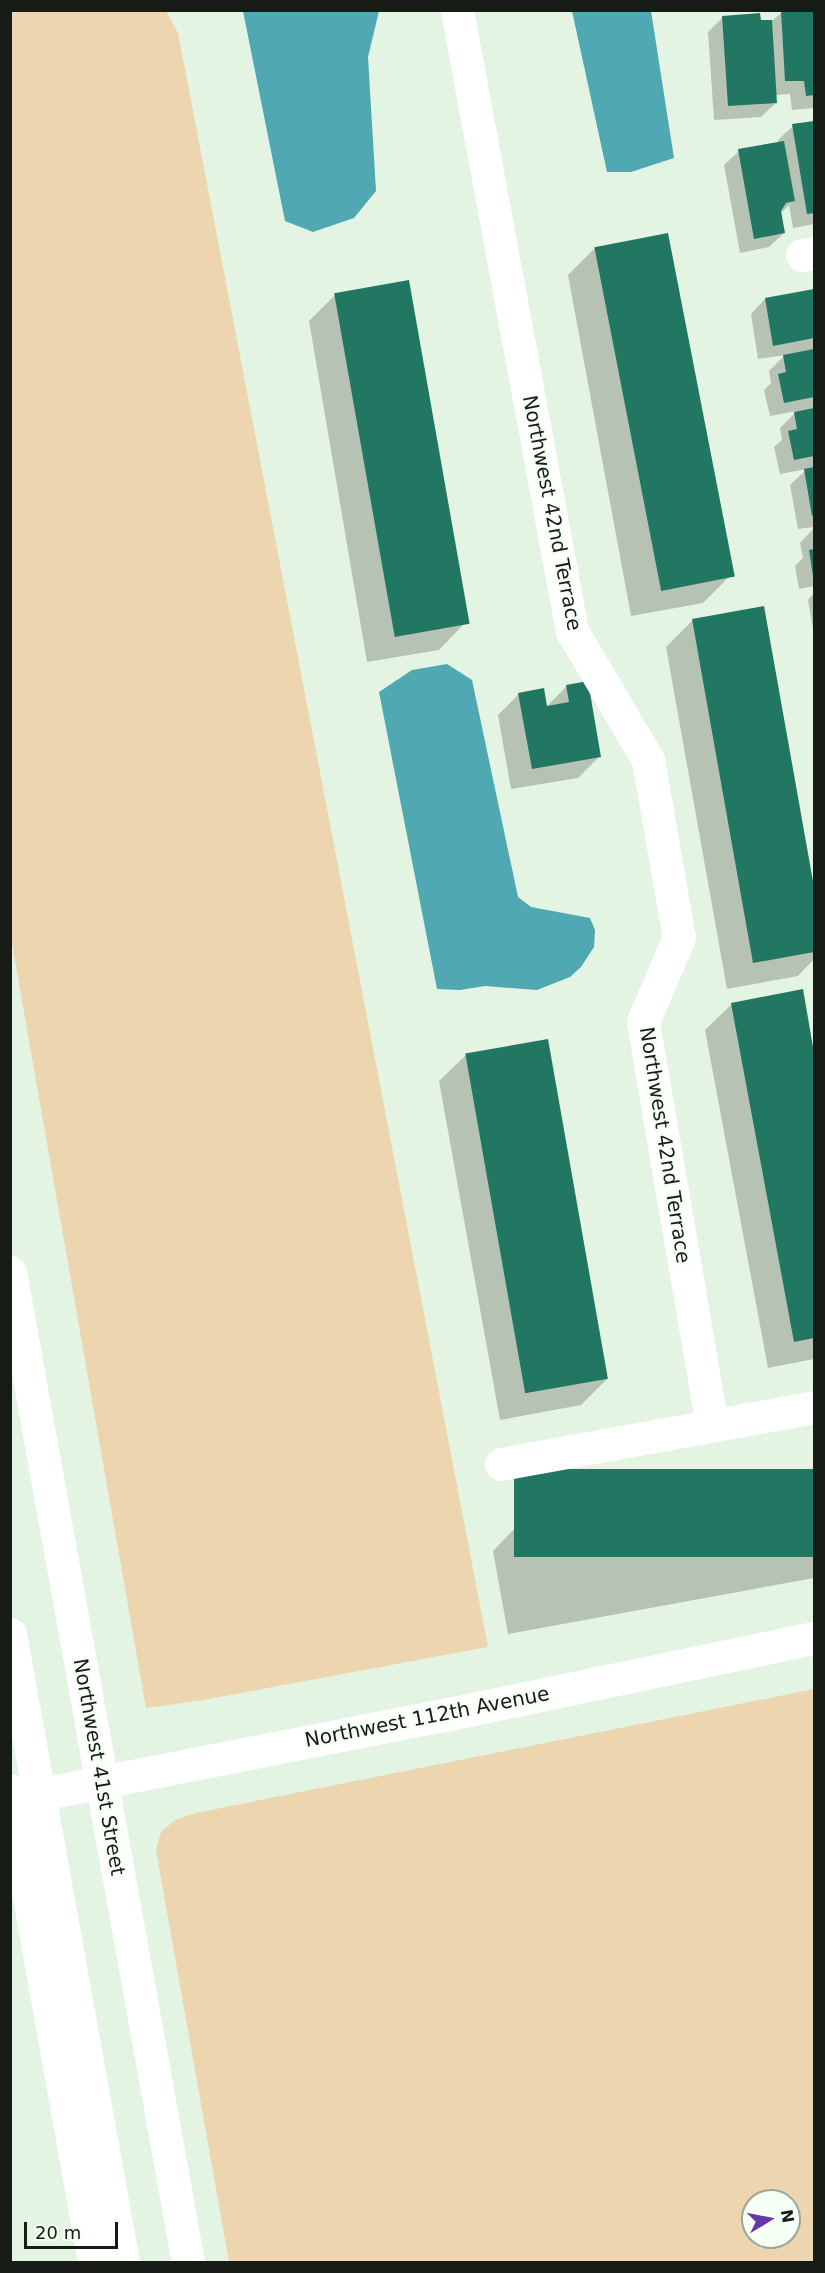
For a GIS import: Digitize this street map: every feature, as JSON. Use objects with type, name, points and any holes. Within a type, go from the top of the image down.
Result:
[{"type":"street","name":"Northwest 42nd Terrace","points":[[457,10],[572,631],[648,760],[679,937],[643,1022],[712,1424]]},
{"type":"street","name":"Northwest 41st Street","points":[[10,1272],[188,2262]]},
{"type":"street","points":[[501,1464],[814,1407]]},
{"type":"street","points":[[10,1634],[18,1796],[94,2262]]},
{"type":"street","name":"Northwest 112th Avenue","points":[[18,1796],[101,1782],[814,1638]]},
{"type":"street","points":[[18,1796],[123,2262]]},
{"type":"shaded area","points":[[10,11],[166,11],[178,33],[488,1647],[203,1700],[146,1708],[11,938]]},
{"type":"shaded area","points":[[814,1689],[814,2262],[229,2262],[156,1850],[161,1832],[175,1820],[196,1813]]},
{"type":"water","points":[[243,11],[379,11],[368,57],[376,191],[354,218],[313,232],[285,221]]},
{"type":"water","points":[[572,11],[651,11],[674,158],[631,172],[607,172]]},
{"type":"water","points":[[447,664],[472,680],[518,897],[531,907],[590,918],[595,930],[594,947],[581,967],[570,977],[537,990],[485,986],[460,990],[437,989],[379,692],[412,670]]},
{"type":"building","points":[[814,10],[814,95],[806,96],[804,81],[785,81],[781,11]]},
{"type":"building","points":[[760,13],[761,20],[772,20],[777,103],[728,106],[722,16]]},
{"type":"building","points":[[814,121],[814,213],[807,214],[792,124]]},
{"type":"building","points":[[784,141],[795,201],[786,203],[781,211],[785,233],[754,239],[738,149]]},
{"type":"building","points":[[668,233],[735,577],[661,591],[594,247]]},
{"type":"building","points":[[409,280],[470,624],[395,637],[334,293]]},
{"type":"building","points":[[814,289],[814,338],[773,346],[765,298]]},
{"type":"building","points":[[814,349],[814,397],[784,403],[778,374],[786,372],[783,355]]},
{"type":"building","points":[[814,408],[814,456],[794,460],[788,431],[797,429],[794,412]]},
{"type":"building","points":[[814,467],[814,515],[812,516],[804,469]]},
{"type":"building","points":[[814,549],[814,576],[813,576],[809,550]]},
{"type":"building","points":[[764,606],[814,887],[814,952],[753,963],[692,619]]},
{"type":"building","points":[[588,681],[601,757],[532,769],[518,693],[544,688],[547,706],[569,702],[566,685]]},
{"type":"building","points":[[803,989],[814,1053],[814,1338],[794,1342],[731,1003]]},
{"type":"building","points":[[548,1039],[608,1379],[525,1393],[465,1054]]},
{"type":"building","points":[[514,1469],[814,1469],[814,1557],[514,1557]]}]
